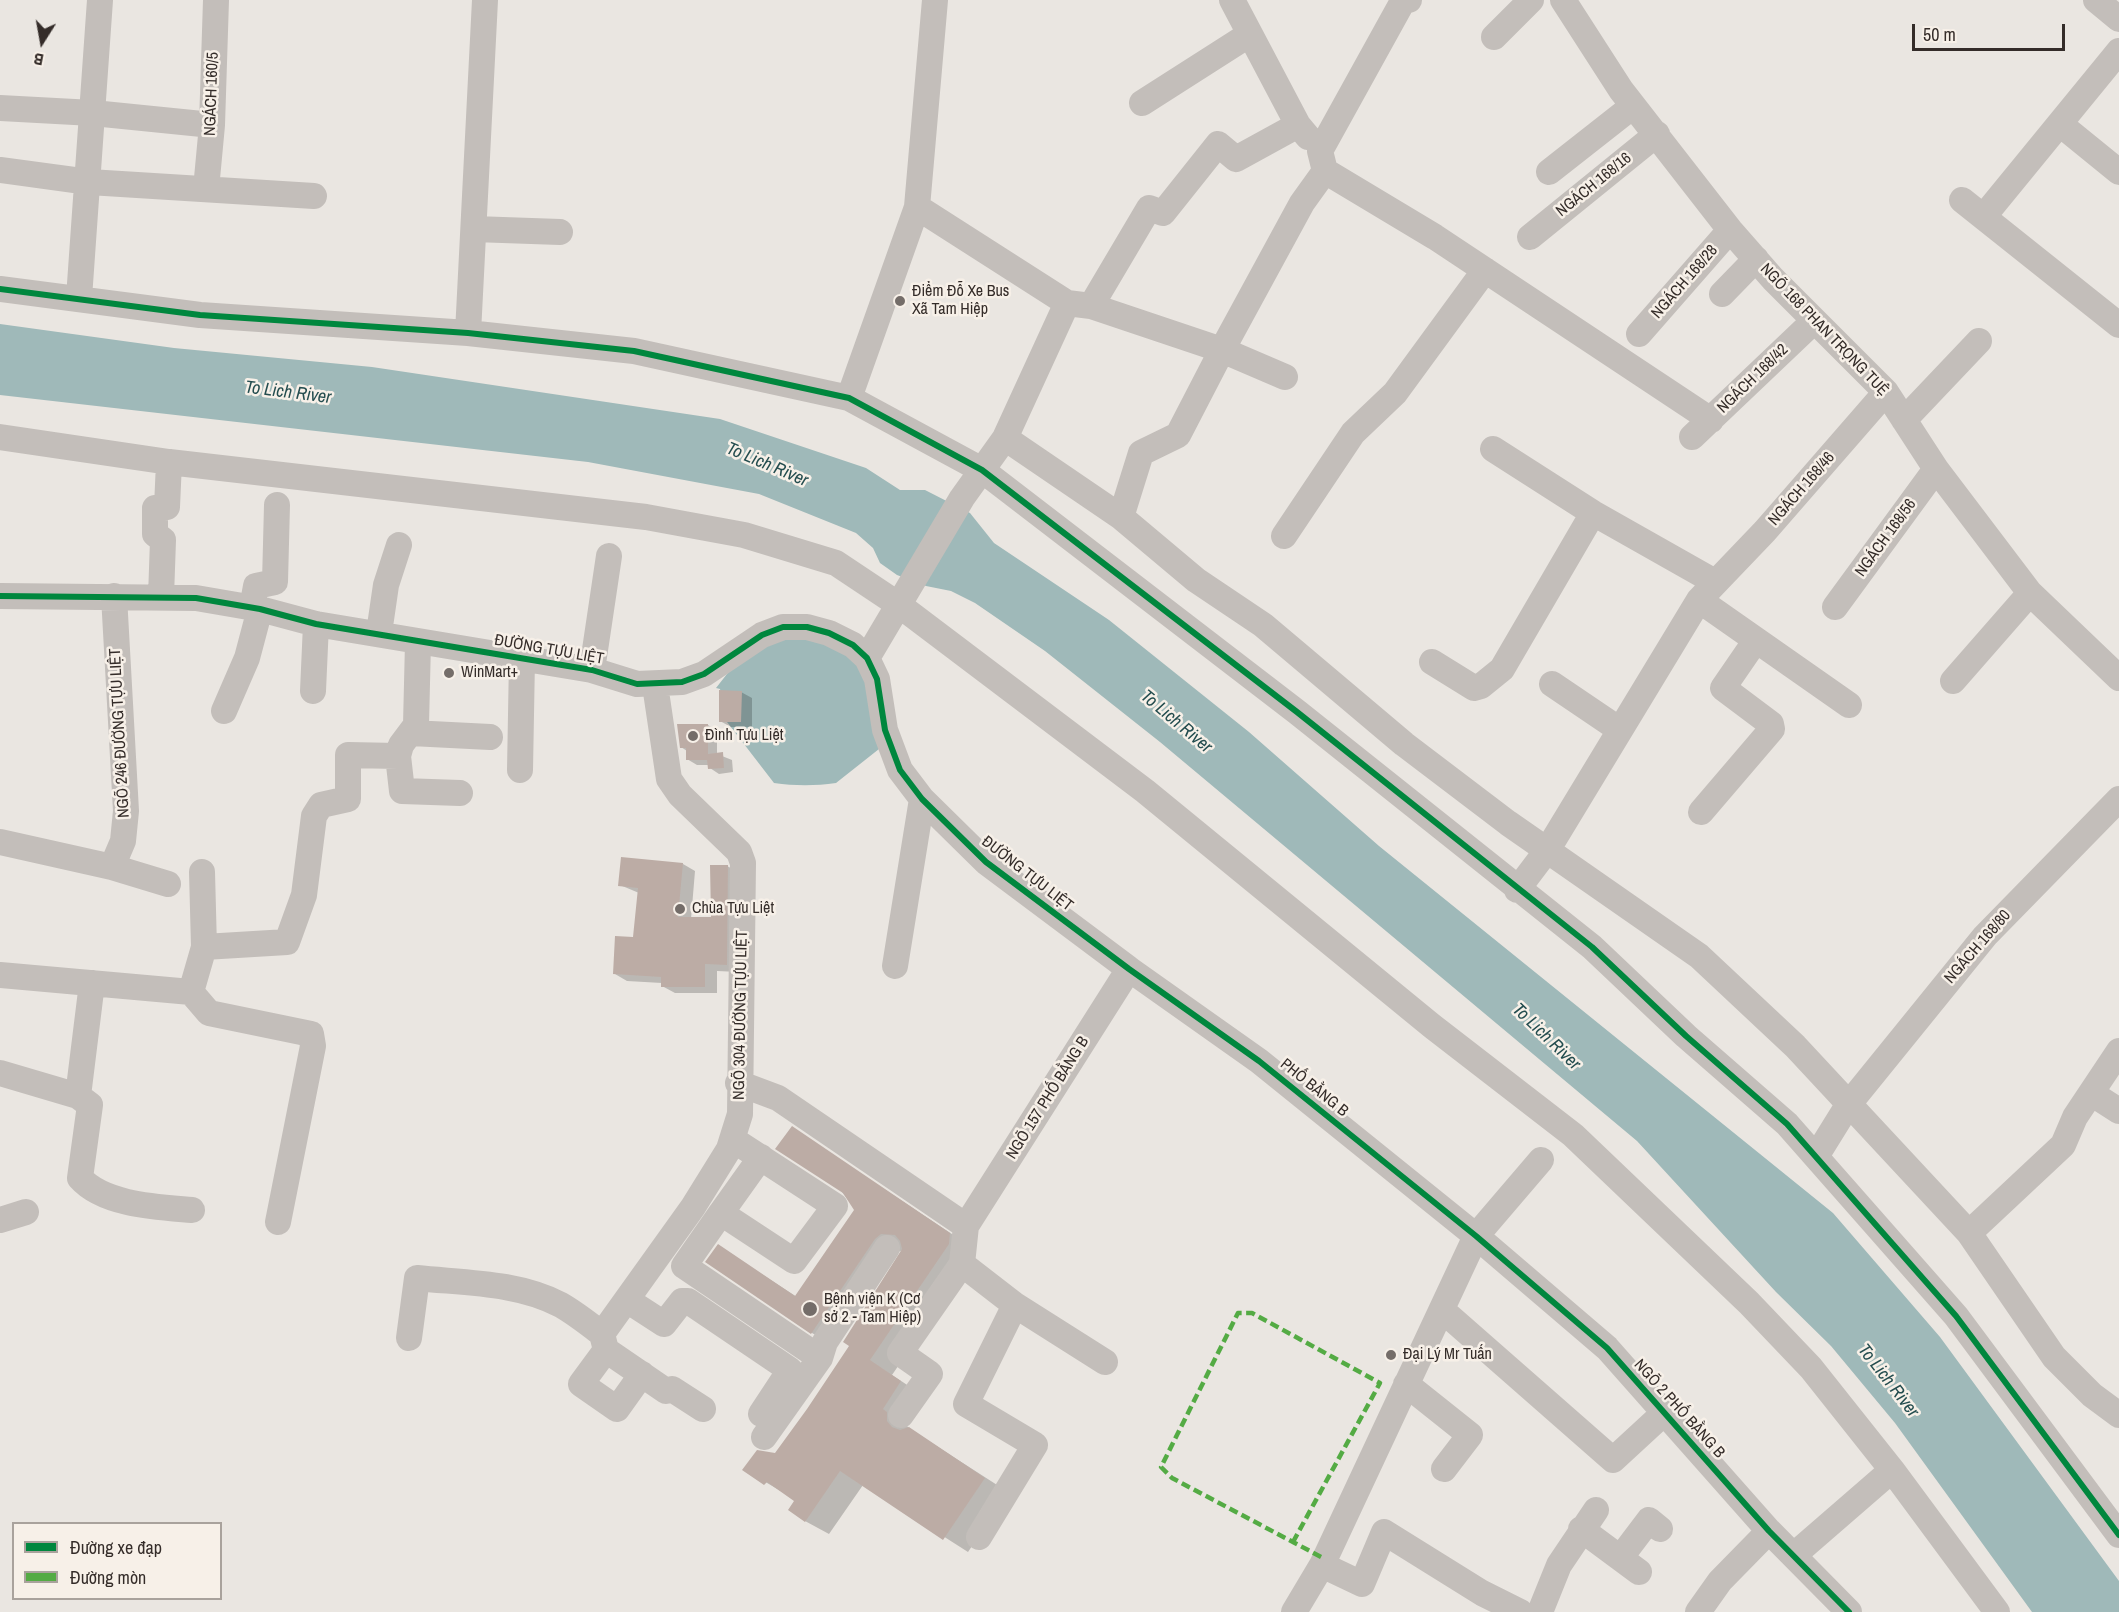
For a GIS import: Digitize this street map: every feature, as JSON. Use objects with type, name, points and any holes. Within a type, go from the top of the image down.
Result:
[{"type":"street","points":[[79,298],[89,182],[100,0]]},
{"type":"street","name":"NGÁCH 160/5","points":[[207,189],[212,125],[216,0]]},
{"type":"street","points":[[468,333],[485,0]]},
{"type":"street","points":[[849,398],[917,207],[935,0]]},
{"type":"street","points":[[1232,0],[1298,124],[1322,161],[1711,420]]},
{"type":"street","points":[[1121,517],[1142,453],[1178,435],[1302,203],[1403,2],[1409,0]]},
{"type":"street","points":[[1494,37],[1531,0]]},
{"type":"street","name":"NGÕ 168 PHAN TRỌNG TUỆ","points":[[1563,0],[1633,106],[1730,230],[1814,321],[1886,392],[1936,469],[2030,593],[2119,678]]},
{"type":"street","points":[[2096,0],[2119,19]]},
{"type":"street","points":[[1142,103],[1250,34]]},
{"type":"street","points":[[1984,216],[2119,51]]},
{"type":"street","points":[[1549,172],[1633,106]]},
{"type":"street","points":[[0,108],[93,113],[212,125]]},
{"type":"street","points":[[867,658],[962,498],[1005,438],[1079,304],[1149,208],[1163,213],[1218,144],[1236,159],[1298,124]]},
{"type":"street","points":[[2060,124],[2119,172]]},
{"type":"street","name":"NGÁCH 168/16","points":[[1530,237],[1657,134]]},
{"type":"street","points":[[0,170],[89,182],[314,196]]},
{"type":"street","points":[[1962,200],[2119,325]]},
{"type":"street","points":[[917,207],[1079,304],[1222,350],[1285,377]]},
{"type":"street","points":[[474,229],[560,232]]},
{"type":"street","name":"NGÁCH 168/28","points":[[1639,334],[1730,230]]},
{"type":"street","points":[[1722,294],[1756,259]]},
{"type":"street","points":[[1284,536],[1353,433],[1395,393],[1485,270]]},
{"type":"street","points":[[0,289],[200,315],[468,333],[634,351],[849,398],[982,470],[1296,712],[1517,890],[1592,947],[1686,1036],[1787,1124],[1817,1155],[1956,1316],[2119,1535]]},
{"type":"street","name":"NGÁCH 168/42","points":[[1692,437],[1814,321]]},
{"type":"street","points":[[1904,420],[1979,341]]},
{"type":"street","name":"NGÁCH 168/46","points":[[1517,890],[1548,849],[1707,591],[1765,531],[1886,392]]},
{"type":"street","points":[[0,437],[169,462],[646,517],[744,535],[836,563],[899,605],[1144,791],[1432,1026],[1573,1135],[1749,1303],[1811,1368],[1892,1470],[1997,1612]]},
{"type":"street","points":[[1005,438],[1121,517],[1196,580],[1263,625],[1404,744],[1508,824],[1548,849],[1699,956],[1795,1046],[1969,1233],[2054,1357],[2092,1395],[2119,1415]]},
{"type":"street","points":[[1493,449],[1593,513],[1707,591],[1756,640],[1849,705]]},
{"type":"street","points":[[161,597],[164,540],[155,534],[155,508],[167,507],[169,462]]},
{"type":"street","name":"NGÁCH 168/56","points":[[1835,607],[1936,469]]},
{"type":"street","points":[[224,711],[247,658],[256,608],[255,586],[275,582],[277,505]]},
{"type":"street","points":[[1432,662],[1474,688],[1481,686],[1502,669],[1593,513]]},
{"type":"street","points":[[379,633],[386,585],[399,545]]},
{"type":"street","points":[[592,670],[609,556]]},
{"type":"street","points":[[1953,681],[2030,593]]},
{"type":"street","name":"ĐƯỜNG TỰU LIỆT","points":[[0,596],[196,598],[256,608],[316,624],[592,670],[637,684],[655,685],[682,682],[704,674],[762,635],[783,627],[807,627],[830,633],[853,645],[867,658],[877,679],[885,729],[900,770],[922,799],[987,862],[1129,969]]},
{"type":"street","name":"NGÕ 246 ĐƯỜNG TỰU LIỆT","points":[[112,867],[123,841],[126,811],[114,596]]},
{"type":"street","points":[[313,691],[316,624]]},
{"type":"street","points":[[1701,812],[1772,729],[1771,724],[1723,688],[1756,640]]},
{"type":"street","points":[[418,642],[416,725],[401,745],[398,756],[402,791],[460,793]]},
{"type":"street","points":[[520,770],[522,659]]},
{"type":"street","points":[[1552,684],[1620,730]]},
{"type":"street","name":"NGÕ 304 ĐƯỜNG TỰU LIỆT","points":[[642,1374],[617,1409],[576,1381],[604,1342],[627,1300],[693,1207],[729,1149],[740,1114],[738,1083],[743,863],[739,852],[680,795],[669,778],[655,685]]},
{"type":"street","points":[[411,733],[490,737]]},
{"type":"street","points":[[204,947],[286,942],[301,910],[314,816],[321,805],[348,799],[348,755],[398,756]]},
{"type":"street","points":[[894,966],[922,799]]},
{"type":"street","name":"NGÁCH 168/80","points":[[1817,1155],[1848,1105],[1984,936],[2119,799]]},
{"type":"street","points":[[0,842],[112,867],[168,884]]},
{"type":"street","points":[[191,992],[204,947],[202,872]]},
{"type":"street","name":"NGÕ 157 PHỐ BẰNG B","points":[[966,1226],[1129,969]]},
{"type":"street","name":"PHỐ BẰNG B","points":[[1129,969],[1259,1061],[1476,1236]]},
{"type":"street","points":[[0,975],[191,992],[209,1013],[311,1034],[313,1046],[278,1222]]},
{"type":"street","points":[[78,1096],[92,983]]},
{"type":"street","points":[[1969,1233],[2063,1144],[2075,1117],[2119,1051]]},
{"type":"street","points":[[0,1073],[78,1096],[90,1105],[80,1178],[87,1186],[134,1204],[192,1210]]},
{"type":"street","points":[[738,1083],[778,1098],[966,1226],[962,1264],[900,1353],[930,1374],[901,1415]]},
{"type":"street","points":[[2091,1093],[2119,1111]]},
{"type":"street","points":[[721,1213],[794,1261],[835,1206],[732,1139]]},
{"type":"street","points":[[761,1157],[684,1266],[820,1358]]},
{"type":"street","points":[[1294,1612],[1322,1565],[1476,1236],[1541,1160]]},
{"type":"street","points":[[0,1220],[26,1212]]},
{"type":"street","name":"NGÕ 2 PHỐ BẰNG B","points":[[1476,1236],[1607,1348],[1769,1531],[1849,1612]]},
{"type":"street","points":[[627,1300],[664,1324],[682,1301],[688,1301],[790,1370],[762,1425],[820,1358],[825,1342],[887,1248]]},
{"type":"street","points":[[962,1264],[1015,1305],[1105,1362]]},
{"type":"street","points":[[408,1338],[417,1278],[514,1288],[561,1305],[642,1374],[666,1391],[672,1389],[703,1409]]},
{"type":"street","points":[[979,1537],[1035,1445],[966,1404],[1015,1305]]},
{"type":"street","points":[[1442,1310],[1613,1460],[1664,1413]]},
{"type":"street","points":[[1406,1384],[1470,1435],[1444,1469]]},
{"type":"street","points":[[1794,1555],[1892,1470]]},
{"type":"street","points":[[1540,1612],[1552,1590],[1554,1576],[1589,1520],[1630,1564],[1649,1520],[1660,1529]]},
{"type":"street","points":[[1698,1612],[1720,1581],[1769,1531]]},
{"type":"street","points":[[1322,1565],[1362,1584],[1384,1532],[1520,1612]]},
{"type":"water","name":"To Lich River","points":[[0,324],[174,348],[372,367],[720,419],[866,468],[900,490],[925,490],[970,513],[994,543],[1109,620],[1249,732],[1379,846],[1833,1213],[1940,1337],[2119,1581],[2119,1612],[2032,1612],[1895,1423],[1831,1346],[1776,1292],[1637,1141],[1160,742],[1045,651],[975,603],[951,591],[926,586],[897,575],[880,563],[873,548],[856,533],[759,494],[588,462],[0,395]]},
{"type":"water","points":[[807,630],[862,663],[879,749],[836,783],[790,785],[774,783],[727,722],[720,689],[716,688],[734,665],[753,648]]},
{"type":"building","points":[[719,690],[742,691],[741,722],[719,722]]},
{"type":"building","name":"Đình Tựu Liệt","points":[[677,724],[708,724],[708,754],[723,752],[724,768],[708,769],[707,760],[686,760],[686,748],[680,748]]},
{"type":"building","points":[[621,857],[683,863],[678,917],[711,917],[710,865],[728,865],[727,965],[705,964],[705,987],[661,987],[661,977],[613,974],[615,936],[633,937],[638,888],[618,886]]},
{"type":"building","points":[[792,1126],[950,1233],[949,1244],[870,1360],[901,1381],[883,1409],[887,1412],[887,1421],[892,1427],[900,1430],[909,1427],[985,1478],[943,1540],[840,1471],[805,1522],[788,1510],[794,1501],[767,1482],[764,1485],[742,1470],[757,1450],[775,1453],[807,1409],[849,1346],[843,1342],[902,1249],[895,1235],[881,1234],[875,1239],[811,1334],[705,1262],[718,1244],[795,1296],[854,1210],[843,1193],[775,1149]]},
{"type":"marked path","points":[[1293,1542],[1380,1383],[1252,1313],[1238,1313],[1161,1467],[1172,1478],[1325,1559]]},
{"type":"cycle path","points":[[0,289],[200,315],[468,333],[634,351],[849,398],[982,470],[1297,712],[1592,947],[1686,1036],[1787,1124],[1956,1316],[2119,1535]]},
{"type":"cycle path","points":[[0,596],[196,598],[260,609],[316,624],[592,670],[637,684],[682,682],[704,674],[762,635],[783,627],[807,627],[829,633],[853,645],[867,658],[877,679],[885,730],[900,770],[922,799],[986,862],[1129,969],[1259,1061],[1476,1236],[1607,1348],[1769,1531],[1849,1612]]},
{"type":"place","name":"Điểm Đỗ Xe Bus Xã Tam Hiệp","points":[[900,301]]},
{"type":"place","name":"WinMart+","points":[[449,673]]},
{"type":"place","name":"Đình Tựu Liệt","points":[[693,736]]},
{"type":"place","name":"Chùa Tựu Liệt","points":[[680,909]]},
{"type":"place","name":"Bệnh viện K (Cơ sở 2 - Tam Hiệp)","points":[[810,1309]]},
{"type":"place","name":"Đại Lý Mr Tuấn","points":[[1391,1355]]}]
